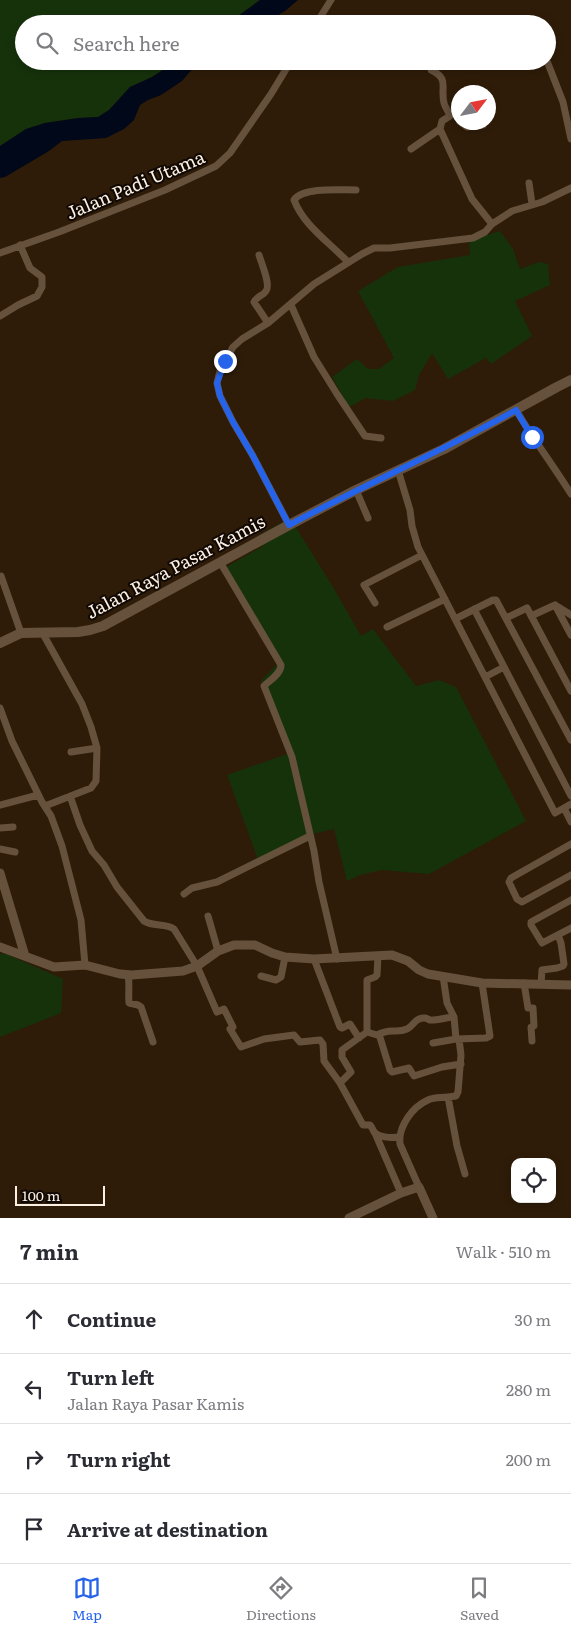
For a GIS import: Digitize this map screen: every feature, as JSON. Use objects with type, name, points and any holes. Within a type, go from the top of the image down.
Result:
[{"type":"main road","name":"Jalan Raya Pasar Kamis","points":[[1,640],[21,633],[90,630],[103,626],[289,525],[356,490],[444,449],[571,380]]},
{"type":"street","points":[[322,15],[331,0]]},
{"type":"street","name":"Jalan Padi Utama","points":[[0,253],[165,190],[216,166],[230,153],[286,70]]},
{"type":"street","points":[[431,70],[438,73],[443,81],[443,101],[450,116],[442,121],[440,129],[472,200],[492,224]]},
{"type":"street","points":[[551,70],[569,122],[571,139]]},
{"type":"street","points":[[411,149],[440,129]]},
{"type":"street","points":[[529,183],[532,204]]},
{"type":"street","points":[[289,525],[220,396],[217,383],[225,361],[233,348],[242,339],[268,323],[291,305],[314,284],[374,248],[390,248],[473,238],[485,232],[492,224],[512,211],[571,188]]},
{"type":"street","points":[[348,262],[333,246],[311,228],[294,200],[296,197],[312,191],[356,190]]},
{"type":"street","points":[[0,316],[37,296],[42,287],[42,277],[30,268],[20,245]]},
{"type":"street","points":[[258,255],[264,269],[268,287],[254,302],[268,323]]},
{"type":"street","points":[[291,305],[314,357],[336,394],[365,436],[381,438]]},
{"type":"street","points":[[516,410],[571,494]]},
{"type":"street","points":[[398,470],[410,510],[414,535],[422,555],[554,813],[571,804]]},
{"type":"street","points":[[356,490],[368,518]]},
{"type":"street","points":[[375,603],[364,585],[422,555]]},
{"type":"street","points":[[220,562],[281,664],[280,671],[264,686],[292,757],[338,959]]},
{"type":"street","points":[[1,576],[21,633]]},
{"type":"street","points":[[387,627],[445,599]]},
{"type":"street","points":[[455,619],[494,599],[496,600],[571,740]]},
{"type":"street","points":[[555,605],[571,615]]},
{"type":"street","points":[[531,616],[555,605]]},
{"type":"street","points":[[555,605],[571,636]]},
{"type":"street","points":[[506,618],[527,608],[571,691]]},
{"type":"street","points":[[474,609],[571,796]]},
{"type":"street","points":[[42,632],[82,704],[97,748],[96,772],[94,784],[91,788],[45,806]]},
{"type":"street","points":[[485,677],[504,667]]},
{"type":"street","points":[[0,708],[12,741],[54,823],[66,860],[81,920],[85,965]]},
{"type":"street","points":[[71,752],[97,748]]},
{"type":"street","points":[[0,805],[38,794]]},
{"type":"street","points":[[70,796],[92,851],[144,921],[150,924],[171,927],[197,966],[217,1012],[224,1009],[233,1027],[230,1029],[240,1047],[264,1039],[293,1035],[300,1042],[320,1040],[323,1044],[324,1061],[340,1082],[362,1125],[372,1126],[401,1193]]},
{"type":"street","points":[[564,808],[571,822]]},
{"type":"street","points":[[0,828],[13,827]]},
{"type":"street","points":[[184,894],[192,888],[217,882],[310,836]]},
{"type":"street","points":[[571,844],[511,878],[508,882],[517,899],[522,902],[571,875]]},
{"type":"street","points":[[0,849],[15,852]]},
{"type":"street","points":[[0,873],[25,956]]},
{"type":"street","points":[[571,900],[531,922],[542,943],[571,928]]},
{"type":"street","points":[[208,916],[218,951]]},
{"type":"street","points":[[541,984],[542,970],[560,968],[564,964],[558,935]]},
{"type":"street","points":[[0,947],[54,967],[85,965],[120,974],[179,972],[197,966],[218,951],[234,946],[255,945],[284,957],[338,959],[392,955],[401,957],[428,974],[482,983],[571,985]]},
{"type":"street","points":[[367,1032],[367,980],[377,975],[378,956]]},
{"type":"street","points":[[261,976],[276,980],[281,977],[284,957]]},
{"type":"street","points":[[314,959],[340,1026],[342,1028],[350,1024],[359,1038]]},
{"type":"street","points":[[128,974],[130,987],[128,990],[129,1003],[141,1006],[153,1042]]},
{"type":"street","points":[[433,1218],[400,1144],[399,1137],[410,1116],[420,1105],[428,1100],[457,1095],[461,1064],[454,1017],[447,1002],[443,976]]},
{"type":"street","points":[[433,1043],[490,1036],[482,983]]},
{"type":"street","points":[[524,983],[528,1008],[533,1008],[534,1026],[531,1027],[532,1041]]},
{"type":"street","points":[[367,1032],[374,1035],[390,1030],[408,1029],[414,1022],[426,1017],[435,1020],[454,1017]]},
{"type":"street","points":[[340,1082],[351,1072],[341,1053],[367,1032]]},
{"type":"street","points":[[379,1034],[392,1072],[409,1068],[414,1076],[461,1064]]},
{"type":"street","points":[[448,1097],[457,1146],[465,1174]]},
{"type":"street","points":[[375,1132],[386,1137],[399,1137]]},
{"type":"street","points":[[349,1218],[401,1193],[419,1187]]},
{"type":"green space","points":[[0,0],[260,0],[239,15],[15,15],[15,70],[162,70],[130,87],[109,110],[98,117],[45,123],[26,129],[0,146]]},
{"type":"green space","points":[[500,231],[513,249],[520,269],[539,262],[548,264],[550,285],[515,301],[532,336],[491,364],[486,358],[448,379],[432,353],[419,375],[415,390],[393,401],[366,398],[349,407],[332,377],[357,359],[368,369],[379,369],[394,358],[358,291],[398,267],[470,255],[469,241]]},
{"type":"green space","points":[[290,518],[361,636],[373,629],[416,686],[439,680],[456,687],[526,821],[429,874],[382,870],[360,875],[347,881],[334,829],[308,835],[259,862],[227,775],[290,753],[261,681],[277,664],[223,569],[263,546],[259,535]]},
{"type":"green space","points":[[0,954],[6,954],[63,979],[61,1013],[0,1037]]},
{"type":"water","points":[[260,0],[298,0],[278,15],[239,15]]},
{"type":"water","points":[[162,70],[191,70],[182,81],[161,95],[140,105],[134,120],[124,129],[106,138],[62,141],[49,151],[5,177],[0,178],[0,146],[26,129],[45,123],[98,117],[109,110],[130,87]]},
{"type":"route","points":[[225,361],[217,383],[220,396],[289,525],[356,490],[444,449],[516,410],[532,437]]}]
